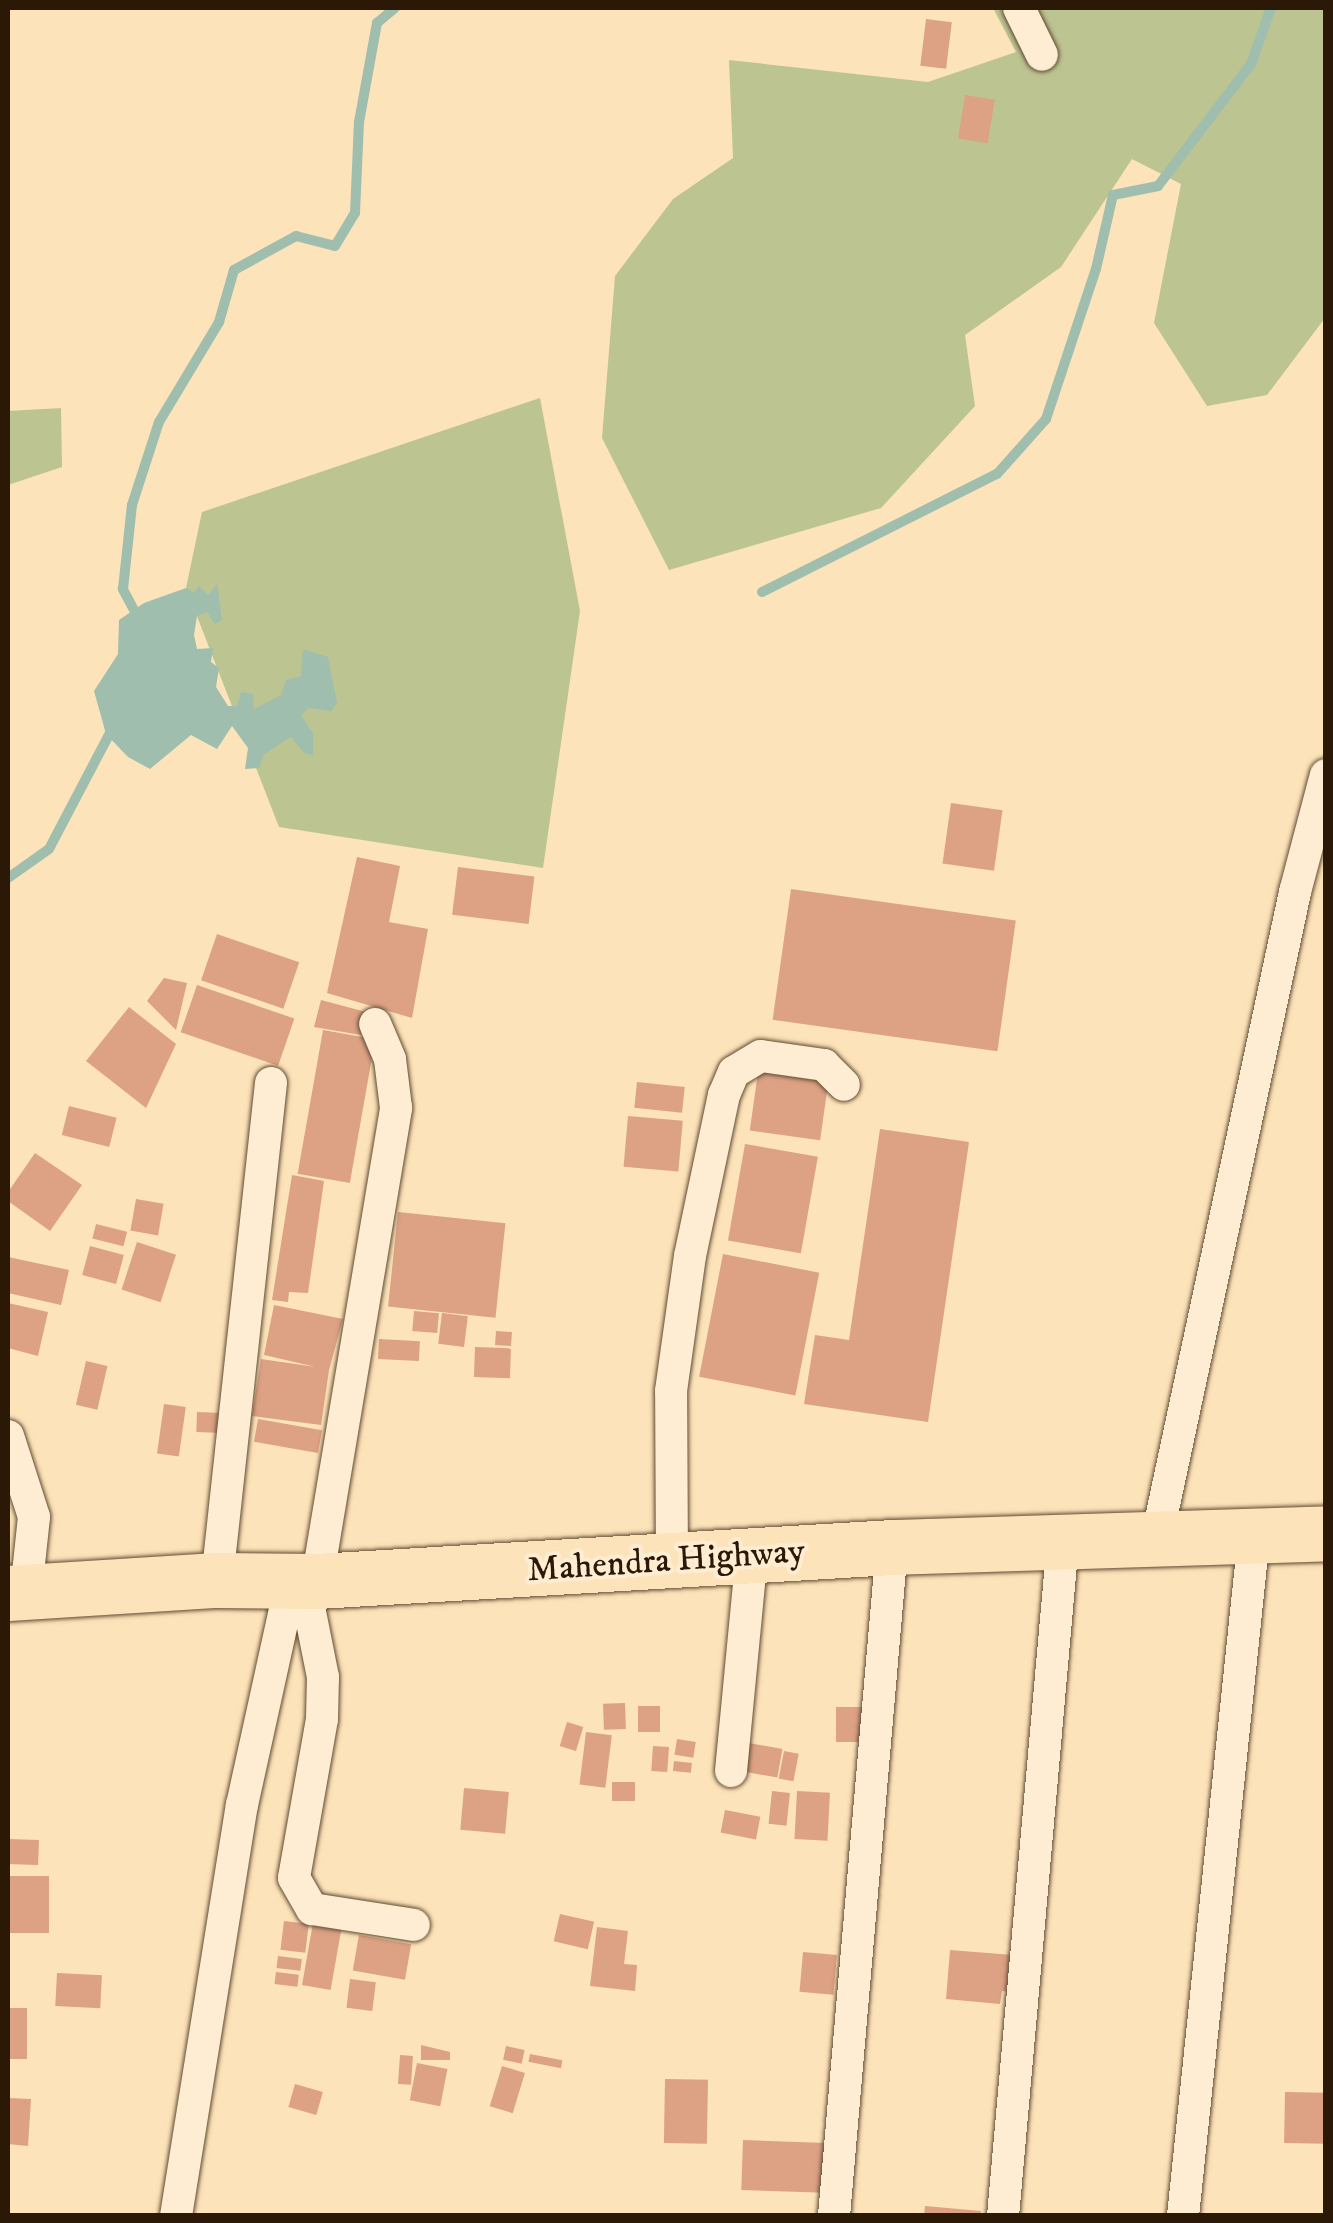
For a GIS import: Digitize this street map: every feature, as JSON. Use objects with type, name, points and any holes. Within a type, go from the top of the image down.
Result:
[{"type":"highway","name":"Mahendra Highway","points":[[13,1600],[218,1580],[304,1582],[892,1547],[1326,1533]]},
{"type":"street","points":[[1019,8],[1042,55]]},
{"type":"street","points":[[1157,1537],[1296,892],[1326,775]]},
{"type":"street","points":[[176,2216],[242,1804],[304,1582],[396,1108],[390,1058],[375,1024]]},
{"type":"street","points":[[672,1562],[671,1392],[690,1256],[724,1095],[734,1072],[761,1056],[824,1065],[844,1085]]},
{"type":"street","points":[[218,1580],[271,1083]]},
{"type":"street","points":[[8,1436],[34,1517],[13,1600]]},
{"type":"street","points":[[1183,2216],[1254,1536]]},
{"type":"street","points":[[1003,2216],[1064,1541]]},
{"type":"street","points":[[834,2216],[892,1547]]},
{"type":"street","points":[[731,1770],[752,1554]]},
{"type":"street","points":[[304,1582],[323,1677],[322,1705],[294,1878],[312,1909],[414,1925]]},
{"type":"green space","points":[[993,8],[1325,8],[1325,318],[1267,395],[1207,406],[1154,323],[1181,184],[1132,159],[1061,267],[965,335],[975,406],[881,508],[669,570],[602,438],[615,276],[673,199],[733,158],[729,60],[928,82],[1016,52]]},
{"type":"green space","points":[[540,398],[580,611],[543,868],[279,827],[186,588],[202,512]]},
{"type":"green space","points":[[61,408],[62,467],[8,485],[8,411]]},
{"type":"shaded area","points":[[217,584],[222,620],[215,624],[207,612],[197,616],[194,635],[197,649],[213,648],[211,662],[219,668],[216,687],[228,706],[237,706],[241,692],[253,694],[254,709],[281,695],[286,680],[301,676],[303,649],[328,657],[337,703],[331,711],[309,708],[301,715],[313,733],[313,755],[305,754],[291,737],[264,754],[259,768],[245,769],[248,748],[232,726],[217,749],[191,735],[150,769],[128,757],[106,734],[94,691],[118,654],[119,620],[144,603],[186,588],[194,593],[199,586],[208,595]]},
{"type":"building","points":[[926,19],[952,22],[946,69],[920,66]]},
{"type":"building","points":[[965,95],[995,100],[988,143],[958,138]]},
{"type":"building","points":[[951,803],[1002,810],[994,871],[943,863]]},
{"type":"building","points":[[357,857],[400,866],[389,922],[428,929],[412,1018],[327,993]]},
{"type":"building","points":[[458,867],[534,876],[529,924],[452,915]]},
{"type":"building","points":[[791,889],[1016,921],[997,1051],[773,1020]]},
{"type":"building","points":[[217,934],[299,962],[283,1009],[201,980]]},
{"type":"building","points":[[164,978],[187,983],[176,1030],[147,1001]]},
{"type":"building","points":[[197,985],[294,1019],[278,1066],[181,1032]]},
{"type":"building","points":[[321,1000],[366,1012],[361,1035],[314,1027]]},
{"type":"building","points":[[129,1007],[176,1044],[146,1108],[86,1061]]},
{"type":"building","points":[[323,1030],[375,1039],[350,1183],[298,1174]]},
{"type":"building","points":[[758,1072],[828,1082],[820,1140],[750,1130]]},
{"type":"building","points":[[637,1082],[685,1087],[682,1113],[634,1108]]},
{"type":"building","points":[[69,1106],[117,1118],[109,1147],[62,1135]]},
{"type":"building","points":[[628,1116],[683,1121],[678,1172],[624,1167]]},
{"type":"building","points":[[880,1129],[969,1142],[928,1422],[804,1404],[815,1335],[849,1340]]},
{"type":"building","points":[[745,1144],[818,1157],[801,1253],[728,1241]]},
{"type":"building","points":[[35,1153],[82,1185],[50,1231],[8,1201],[8,1192]]},
{"type":"building","points":[[292,1175],[324,1181],[308,1293],[289,1292],[288,1302],[272,1300]]},
{"type":"building","points":[[136,1199],[164,1204],[158,1235],[130,1231]]},
{"type":"building","points":[[398,1212],[505,1223],[495,1318],[388,1306]]},
{"type":"building","points":[[96,1224],[127,1232],[123,1246],[92,1239]]},
{"type":"building","points":[[137,1242],[176,1255],[161,1302],[122,1290]]},
{"type":"building","points":[[90,1246],[124,1255],[116,1284],[82,1275]]},
{"type":"building","points":[[723,1254],[819,1273],[795,1395],[699,1377]]},
{"type":"building","points":[[8,1257],[69,1270],[61,1305],[8,1293]]},
{"type":"building","points":[[8,1303],[48,1312],[38,1356],[8,1348]]},
{"type":"building","points":[[274,1305],[343,1319],[329,1370],[321,1425],[252,1416],[261,1359],[316,1367],[264,1355]]},
{"type":"building","points":[[414,1311],[439,1313],[437,1333],[412,1331]]},
{"type":"building","points":[[442,1313],[468,1316],[464,1347],[438,1344]]},
{"type":"building","points":[[496,1331],[512,1332],[511,1346],[495,1345]]},
{"type":"building","points":[[379,1339],[420,1341],[419,1361],[378,1359]]},
{"type":"building","points":[[475,1347],[511,1348],[510,1378],[474,1377]]},
{"type":"building","points":[[86,1361],[107,1366],[97,1410],[76,1405]]},
{"type":"building","points":[[164,1404],[186,1407],[179,1457],[157,1454]]},
{"type":"building","points":[[197,1412],[223,1413],[222,1433],[196,1432]]},
{"type":"building","points":[[258,1419],[322,1430],[318,1453],[254,1442]]},
{"type":"building","points":[[625,1703],[626,1729],[604,1730],[603,1704]]},
{"type":"building","points":[[638,1706],[660,1706],[660,1732],[638,1732]]},
{"type":"building","points":[[836,1707],[863,1707],[863,1742],[836,1742]]},
{"type":"building","points":[[567,1722],[583,1727],[576,1751],[560,1746]]},
{"type":"building","points":[[586,1732],[612,1735],[605,1788],[580,1785]]},
{"type":"building","points":[[677,1739],[696,1742],[693,1758],[674,1755]]},
{"type":"building","points":[[743,1742],[782,1749],[777,1778],[738,1771]]},
{"type":"building","points":[[653,1746],[669,1747],[667,1772],[651,1771]]},
{"type":"building","points":[[784,1751],[799,1754],[793,1781],[779,1778]]},
{"type":"building","points":[[674,1761],[692,1763],[691,1773],[673,1771]]},
{"type":"building","points":[[612,1782],[635,1782],[635,1801],[612,1801]]},
{"type":"building","points":[[464,1788],[509,1792],[505,1834],[460,1830]]},
{"type":"building","points":[[772,1791],[790,1793],[786,1826],[769,1824]]},
{"type":"building","points":[[797,1791],[830,1793],[827,1841],[794,1839]]},
{"type":"building","points":[[725,1810],[760,1817],[756,1839],[721,1833]]},
{"type":"building","points":[[8,1839],[39,1840],[38,1865],[8,1864]]},
{"type":"building","points":[[8,1876],[49,1876],[49,1933],[8,1933]]},
{"type":"building","points":[[560,1914],[594,1922],[588,1949],[554,1941]]},
{"type":"building","points":[[284,1921],[309,1924],[305,1953],[280,1950]]},
{"type":"building","points":[[313,1923],[342,1928],[331,1990],[302,1985]]},
{"type":"building","points":[[597,1927],[628,1931],[624,1964],[637,1965],[635,1991],[590,1986]]},
{"type":"building","points":[[359,1935],[411,1944],[405,1980],[353,1970]]},
{"type":"building","points":[[950,1950],[1013,1955],[1010,1992],[1002,1991],[1000,2004],[946,1999]]},
{"type":"building","points":[[803,1952],[837,1955],[833,1995],[800,1992]]},
{"type":"building","points":[[278,1956],[302,1959],[300,1971],[277,1968]]},
{"type":"building","points":[[276,1972],[299,1975],[297,1987],[275,1984]]},
{"type":"building","points":[[57,1973],[102,1975],[100,2008],[55,2006]]},
{"type":"building","points":[[350,1979],[376,1982],[372,2011],[346,2008]]},
{"type":"building","points":[[8,2008],[27,2008],[27,2059],[8,2059]]},
{"type":"building","points":[[421,2045],[450,2052],[450,2060],[421,2060]]},
{"type":"building","points":[[506,2046],[525,2050],[522,2064],[503,2060]]},
{"type":"building","points":[[530,2054],[562,2060],[561,2068],[528,2062]]},
{"type":"building","points":[[400,2055],[413,2056],[411,2085],[398,2084]]},
{"type":"building","points":[[417,2063],[447,2069],[440,2106],[410,2100]]},
{"type":"building","points":[[502,2066],[525,2073],[513,2113],[490,2106]]},
{"type":"building","points":[[665,2079],[708,2080],[707,2144],[664,2143]]},
{"type":"building","points":[[295,2084],[323,2092],[316,2115],[288,2107]]},
{"type":"building","points":[[1285,2092],[1326,2093],[1325,2144],[1284,2143]]},
{"type":"building","points":[[8,2098],[31,2099],[28,2146],[8,2144]]},
{"type":"building","points":[[743,2140],[826,2143],[824,2193],[741,2190]]},
{"type":"building","points":[[925,2206],[981,2211],[980,2216],[924,2216]]},
{"type":"waterway","points":[[134,610],[123,589],[132,505],[159,422],[219,322],[234,270],[296,236],[335,246],[355,213],[359,122],[377,23],[395,8]]},
{"type":"waterway","points":[[762,592],[997,474],[1046,419],[1096,269],[1113,195],[1158,186],[1251,64],[1271,8]]},
{"type":"waterway","points":[[8,878],[49,849],[113,727]]}]
